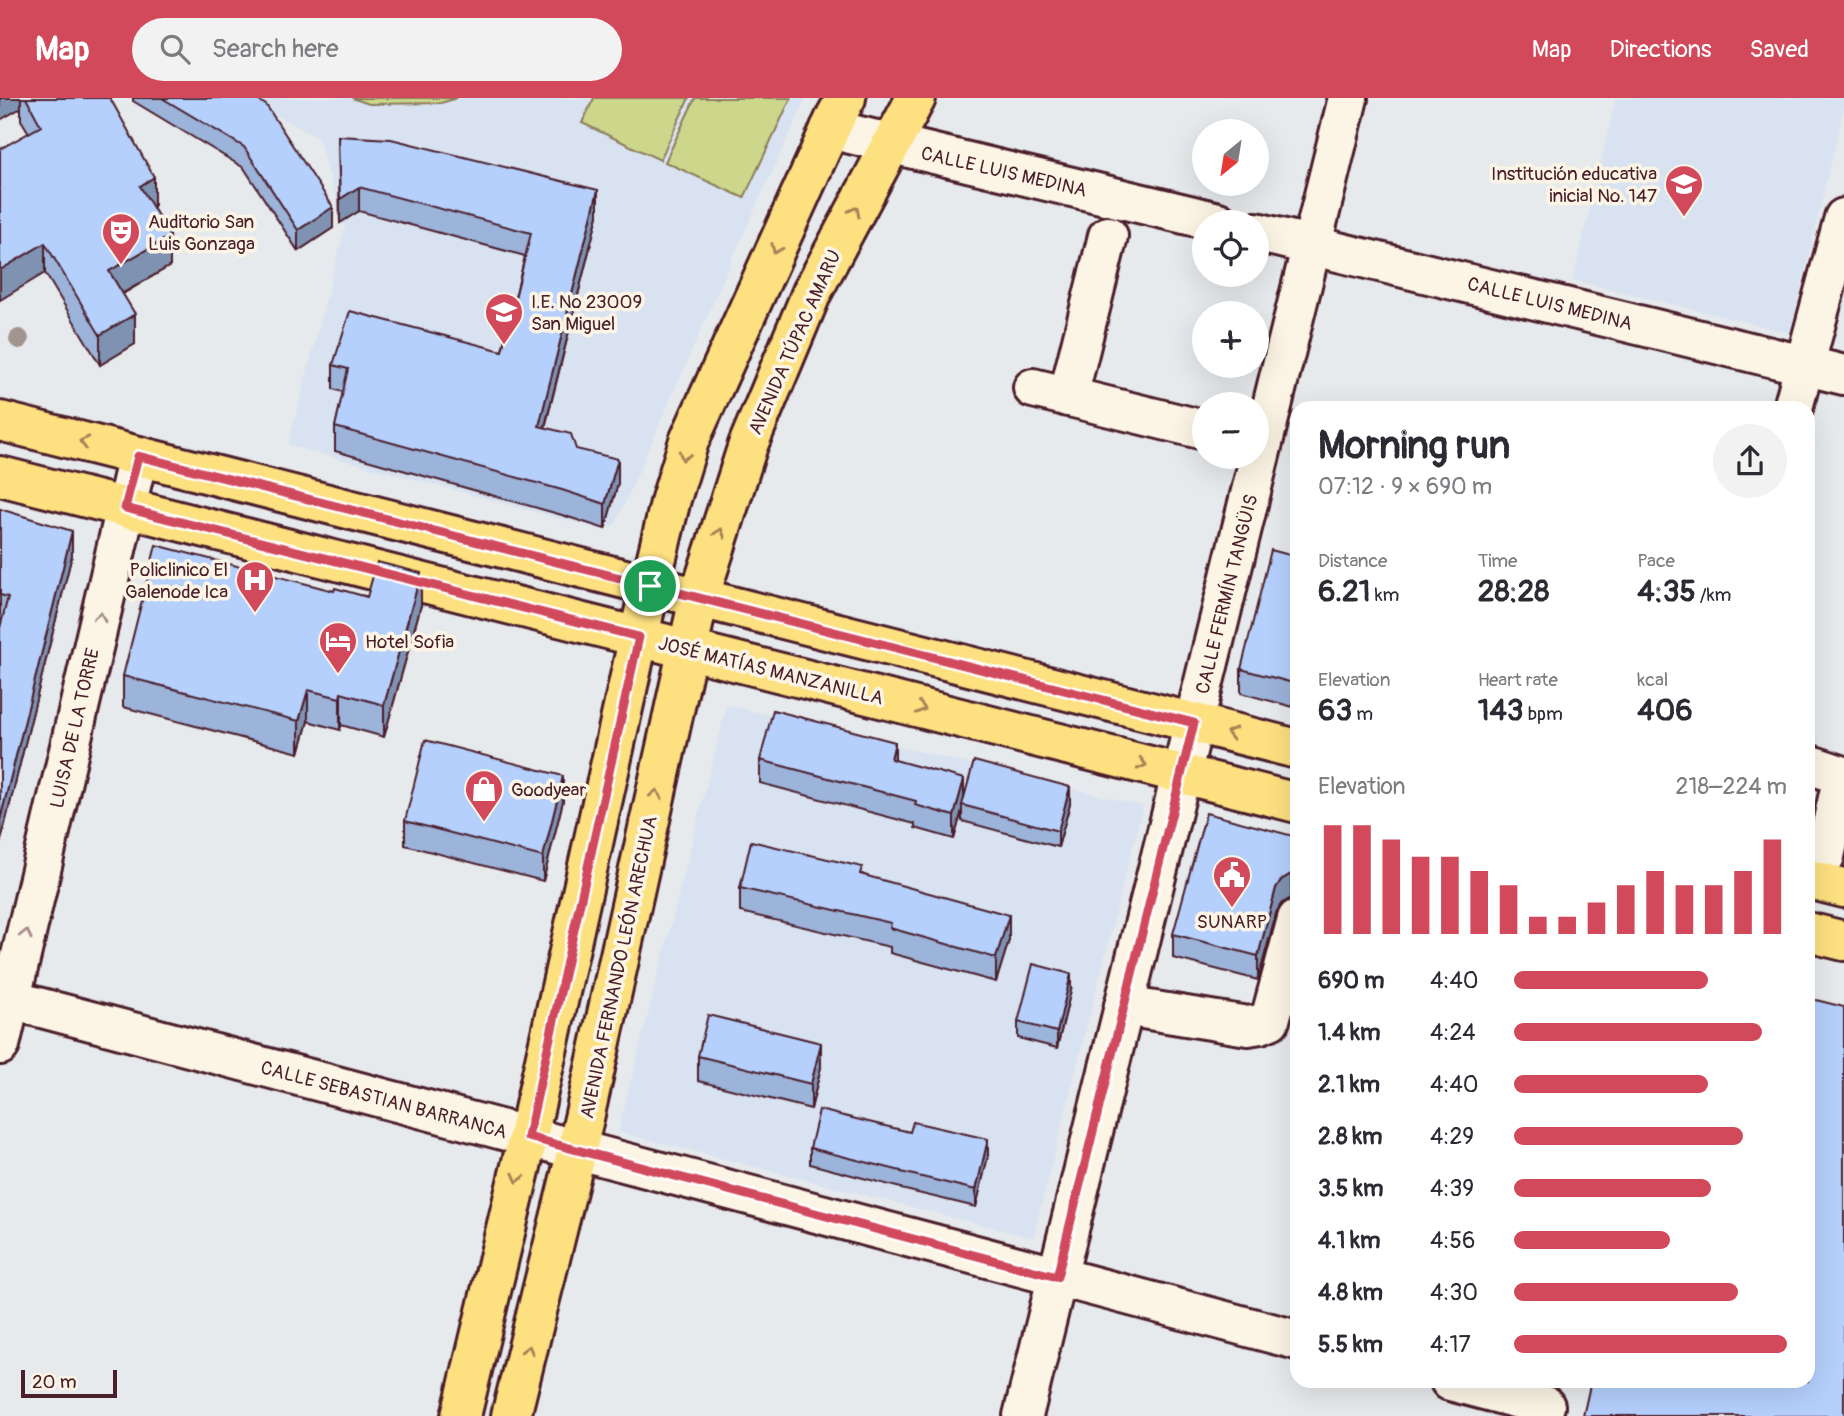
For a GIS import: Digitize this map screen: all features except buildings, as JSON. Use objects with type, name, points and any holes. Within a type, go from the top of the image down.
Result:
[{"type":"main road","name":"AVENIDA TÚPAC AMARU","points":[[699,598],[748,445],[812,292],[916,98]]},
{"type":"main road","points":[[461,1416],[528,1137],[671,499],[689,441],[838,114]]},
{"type":"main road","points":[[0,421],[1290,747]]},
{"type":"main road","name":"JOSÉ MATÍAS MANZANILLA","points":[[0,476],[1290,801]]},
{"type":"main road","name":"AVENIDA FERNANDO LEÓN ARECHUA","points":[[511,1416],[578,1150],[699,598]]},
{"type":"main road","points":[[1821,862],[1844,888]]},
{"type":"main road","points":[[1815,934],[1844,941]]},
{"type":"street","name":"CALLE FERMÍN TANGÜIS","points":[[1269,406],[1348,98]]},
{"type":"street","name":"CALLE LUIS MEDINA","points":[[838,114],[891,144],[1192,216]]},
{"type":"street","points":[[1795,401],[1844,218]]},
{"type":"street","name":"CALLE LUIS MEDINA","points":[[1269,235],[1844,375]]},
{"type":"street","points":[[1108,236],[1051,392],[1192,427]]},
{"type":"street","name":"LUISA DE LA TORRE","points":[[0,1045],[5,999],[138,456]]},
{"type":"street","name":"CALLE FERMÍN TANGÜIS","points":[[1023,1416],[1194,723],[1253,469]]},
{"type":"street","points":[[1815,766],[1844,776],[1821,862]]},
{"type":"street","points":[[1124,1006],[1248,1026],[1260,1024],[1270,1020],[1290,945]]},
{"type":"street","name":"CALLE SEBASTIAN BARRANCA","points":[[5,999],[1290,1338]]},
{"type":"street","points":[[1484,1388],[1546,1401]]},
{"type":"shaded area","name":"I.E. Nº 23009 San Miguel","points":[[245,98],[806,98],[615,525],[602,530],[288,445],[345,227],[318,138]]},
{"type":"shaded area","points":[[1616,98],[1844,98],[1844,108],[1790,333],[1573,280]]},
{"type":"shaded area","points":[[727,705],[1143,806],[1033,1238],[618,1132]]},
{"type":"green space","points":[[352,98],[457,98],[441,103],[369,104]]},
{"type":"green space","points":[[594,98],[689,98],[660,160],[582,123]]},
{"type":"green space","points":[[695,98],[791,98],[744,198],[665,162]]},
{"type":"place","name":"Institución educativa inicial No. 147","points":[[1684,218]]},
{"type":"place","name":"Auditorio San Luis Gonzaga","points":[[121,266]]},
{"type":"place","name":"I.E. Nº 23009 San Miguel","points":[[504,346]]},
{"type":"place","name":"Policlinico El Galenode Ica","points":[[255,614]]},
{"type":"place","name":"Hotel Sofia","points":[[338,675]]},
{"type":"place","name":"Goodyear","points":[[484,823]]},
{"type":"place","name":"SUNARP","points":[[1232,909]]},
{"type":"route","points":[[138,456],[650,586],[1194,723],[1057,1277],[528,1137],[639,637],[125,508],[138,456]]}]
